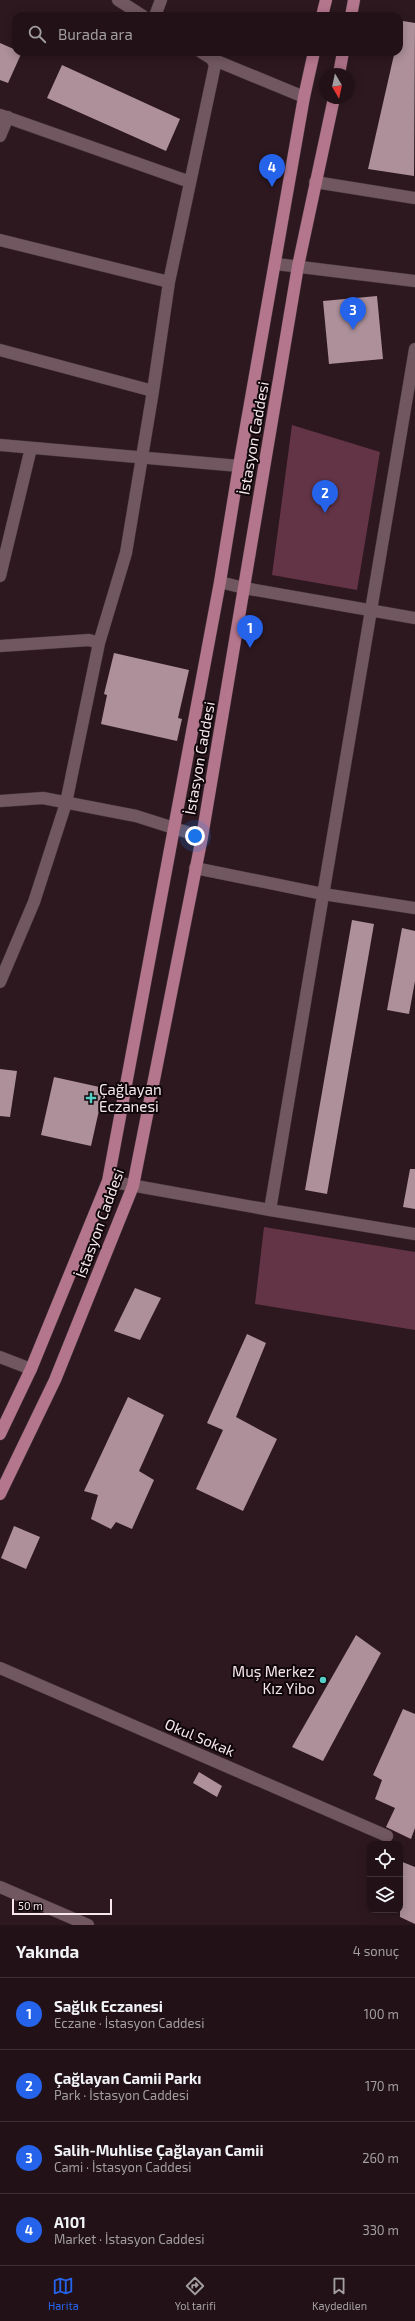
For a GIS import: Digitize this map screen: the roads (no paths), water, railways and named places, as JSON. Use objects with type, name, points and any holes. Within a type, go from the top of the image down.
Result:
[{"type":"main road","points":[[323,12],[326,0]]},
{"type":"main road","points":[[352,12],[354,0]]},
{"type":"main road","name":"İstasyon Caddesi","points":[[0,1434],[31,1369],[108,1181],[220,582],[238,466],[276,264],[304,97],[313,56]]},
{"type":"main road","points":[[340,68],[342,56]]},
{"type":"main road","name":"İstasyon Caddesi","points":[[0,1494],[55,1380],[133,1186],[202,837],[298,266],[333,104]]},
{"type":"street","points":[[118,0],[137,12]]},
{"type":"street","points":[[156,12],[161,0]]},
{"type":"street","points":[[207,56],[304,97]]},
{"type":"street","points":[[0,982],[34,902],[66,803],[99,644],[126,553],[153,391],[169,282],[215,65],[212,59]]},
{"type":"street","points":[[0,136],[4,116],[190,182]]},
{"type":"street","points":[[315,182],[415,198]]},
{"type":"street","points":[[0,240],[169,282]]},
{"type":"street","points":[[276,264],[415,281]]},
{"type":"street","points":[[270,1210],[415,349]]},
{"type":"street","points":[[0,350],[153,391]]},
{"type":"street","points":[[0,445],[238,466]]},
{"type":"street","points":[[0,576],[31,448]]},
{"type":"street","points":[[220,582],[370,612],[415,618]]},
{"type":"street","points":[[0,646],[89,640],[99,644]]},
{"type":"street","points":[[0,801],[43,798],[136,816],[202,837]]},
{"type":"street","points":[[195,868],[323,894],[415,908]]},
{"type":"street","points":[[108,1181],[415,1234]]},
{"type":"street","points":[[0,1357],[31,1369]]},
{"type":"street","name":"Okul Sokak","points":[[0,1668],[387,1836]]},
{"type":"street","points":[[0,1887],[88,1925]]},
{"type":"place","name":"A101","points":[[272,187]]},
{"type":"place","name":"Salih-Muhlise Çağlayan Camii","points":[[353,330]]},
{"type":"place","name":"Çağlayan Camii Parkı","points":[[325,513]]},
{"type":"place","name":"Sağlık Eczanesi","points":[[250,648]]},
{"type":"place","name":"Çağlayan Eczanesi","points":[[91,1098]]},
{"type":"place","name":"Muş Merkez Kız Yibo","points":[[323,1680]]}]
